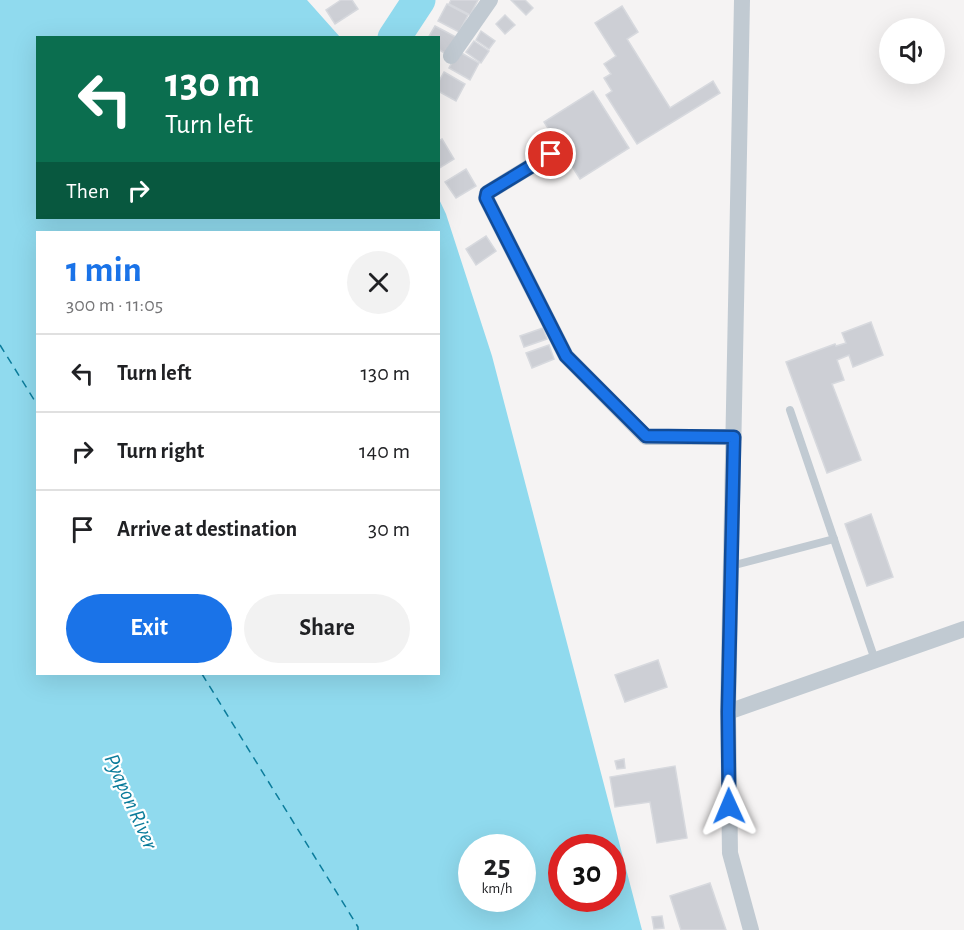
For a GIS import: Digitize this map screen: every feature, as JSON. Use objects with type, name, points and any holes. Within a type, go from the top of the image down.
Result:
[{"type":"street","points":[[450,56],[490,0]]},
{"type":"street","points":[[742,0],[728,712],[730,853],[752,930]]},
{"type":"street","points":[[551,154],[487,193],[486,198],[566,356],[646,436],[734,437]]},
{"type":"street","points":[[728,712],[964,628]]},
{"type":"lane","points":[[790,410],[875,660]]},
{"type":"lane","points":[[731,566],[834,539]]},
{"type":"water","name":"Pyapon River","points":[[0,0],[307,0],[339,36],[36,36],[36,219],[440,219],[440,201],[492,356],[617,834],[548,834],[548,912],[626,912],[626,869],[642,930],[0,930]]},
{"type":"building","points":[[341,0],[352,0],[358,9],[335,24],[326,10]]},
{"type":"building","points":[[451,0],[478,0],[470,15],[449,4]]},
{"type":"building","points":[[511,0],[525,0],[533,8],[526,15]]},
{"type":"building","points":[[447,4],[468,15],[459,32],[438,21]]},
{"type":"building","points":[[622,6],[638,32],[627,39],[670,108],[713,81],[720,93],[637,144],[606,95],[612,91],[604,78],[611,74],[604,64],[616,56],[595,23]]},
{"type":"building","points":[[505,15],[515,25],[505,34],[496,24]]},
{"type":"building","points":[[435,26],[456,37],[446,54],[440,50],[440,36],[429,36]]},
{"type":"building","points":[[481,31],[495,41],[489,49],[476,40]]},
{"type":"building","points":[[474,41],[489,51],[481,63],[466,52]]},
{"type":"building","points":[[458,51],[479,63],[470,80],[449,68]]},
{"type":"building","points":[[444,72],[465,84],[456,101],[440,92],[440,79]]},
{"type":"building","points":[[593,91],[629,148],[580,179],[544,122]]},
{"type":"building","points":[[442,139],[454,159],[440,168],[440,140]]},
{"type":"building","points":[[466,169],[476,186],[456,198],[445,182]]},
{"type":"building","points":[[486,236],[496,251],[476,265],[466,249]]},
{"type":"building","points":[[871,322],[883,355],[853,367],[849,355],[837,360],[844,380],[832,384],[861,460],[827,473],[786,362],[835,344],[836,346],[846,343],[842,333]]},
{"type":"building","points":[[543,328],[547,339],[524,347],[520,336]]},
{"type":"building","points":[[549,345],[554,359],[532,368],[526,353]]},
{"type":"building","points":[[871,514],[893,577],[867,586],[845,524]]},
{"type":"building","points":[[658,660],[667,687],[625,702],[615,675]]},
{"type":"building","points":[[624,759],[625,768],[617,769],[615,761]]},
{"type":"building","points":[[675,766],[687,838],[657,843],[650,802],[615,807],[610,777]]},
{"type":"building","points":[[710,883],[726,930],[681,930],[670,896]]},
{"type":"building","points":[[662,916],[664,928],[654,929],[652,917]]},
{"type":"waterway","points":[[395,36],[419,0]]},
{"type":"ferry route","points":[[0,345],[36,403]]},
{"type":"ferry route","points":[[203,675],[358,930]]},
{"type":"route","points":[[551,154],[487,193],[486,198],[566,356],[646,436],[734,437],[728,712],[729,806]]}]
